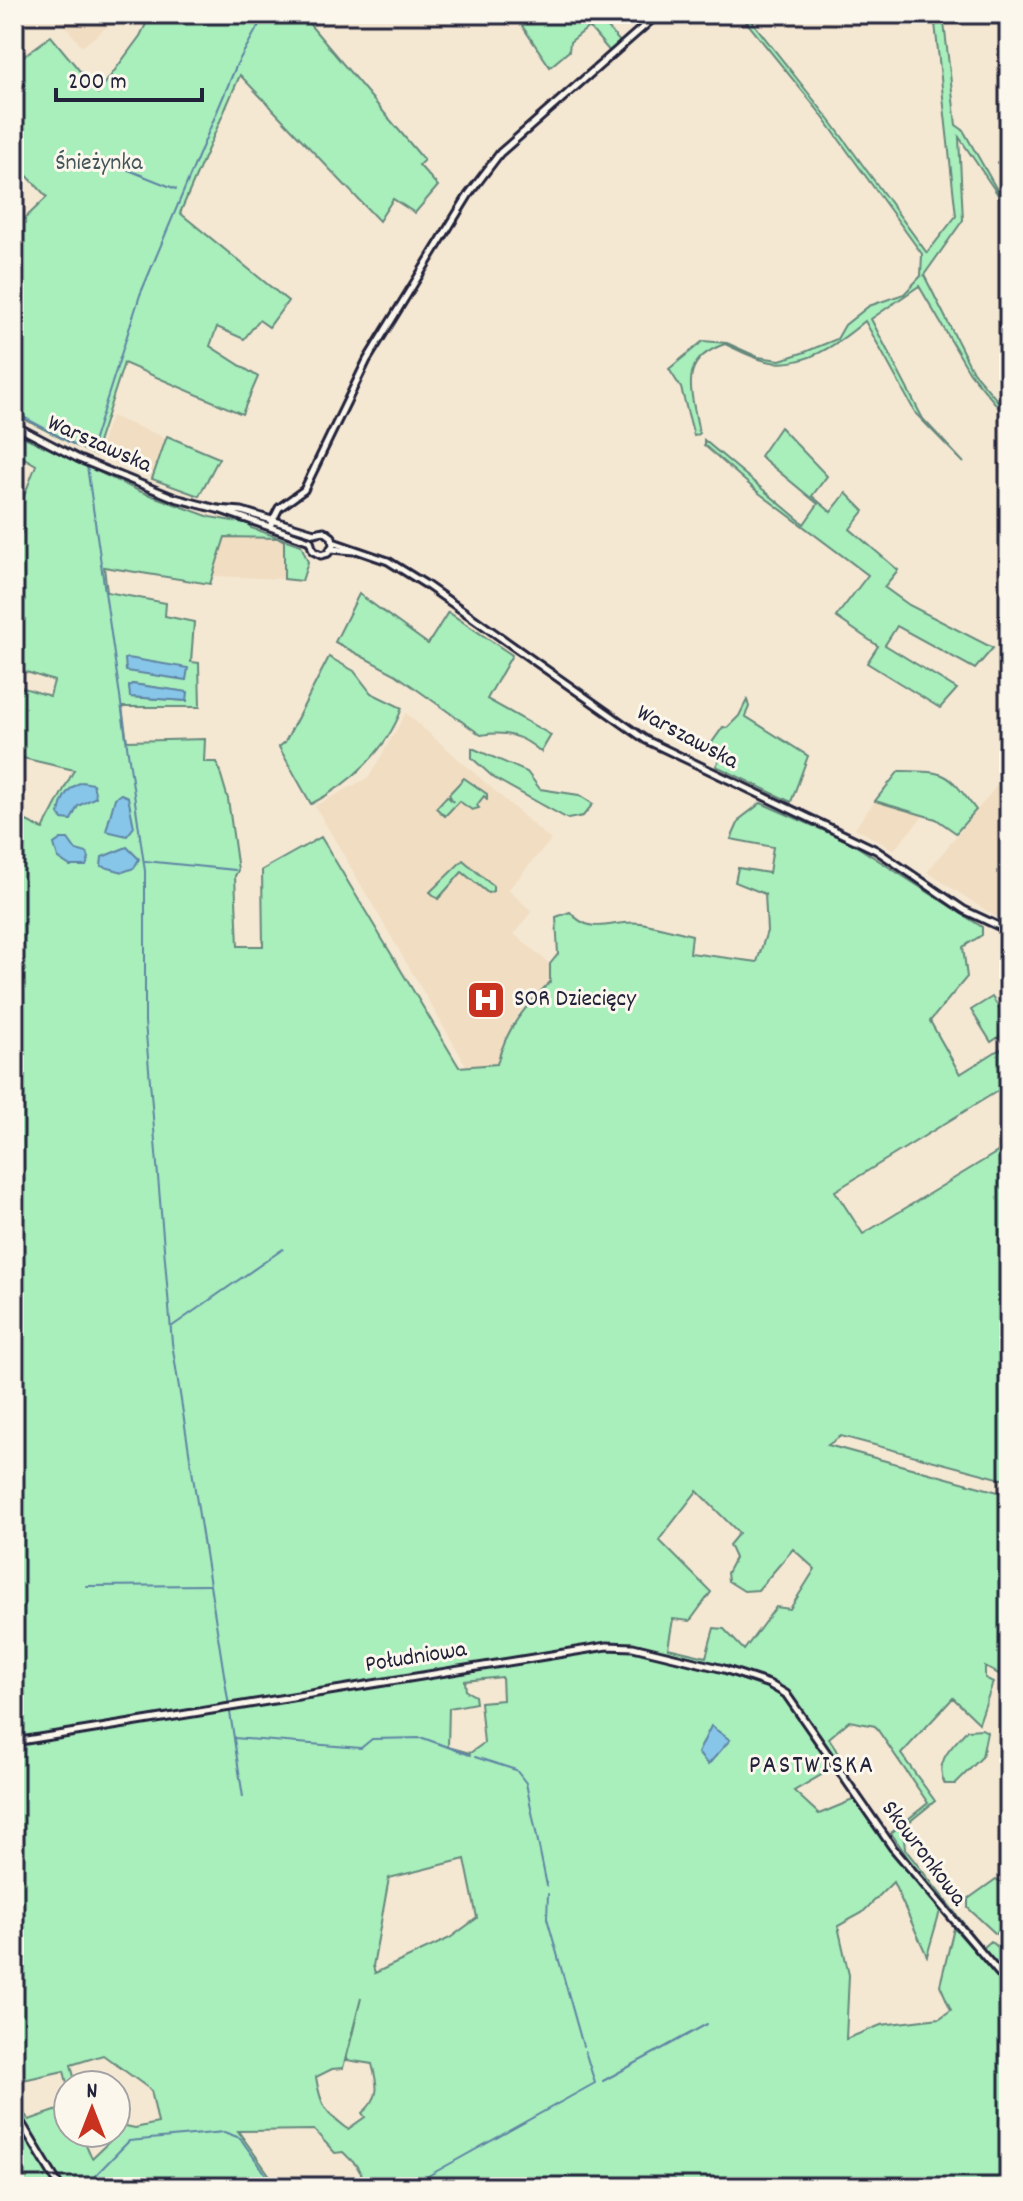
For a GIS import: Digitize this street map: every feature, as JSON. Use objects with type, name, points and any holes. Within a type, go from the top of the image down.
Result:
[{"type":"street","points":[[271,522],[279,508],[304,490],[367,360],[469,194],[500,153],[658,14]]},
{"type":"street","name":"Warszawska","points":[[14,425],[95,466],[175,498],[217,509],[242,511],[310,541]]},
{"type":"street","name":"Warszawska","points":[[271,522],[314,533]]},
{"type":"street","points":[[314,533],[327,533],[333,542],[331,549],[318,554],[313,551],[310,541],[314,533]]},
{"type":"street","name":"Warszawska","points":[[333,542],[388,561],[425,584],[646,740],[876,850],[964,910],[1009,931]]},
{"type":"street","name":"Warszawska","points":[[331,549],[363,552]]},
{"type":"street","name":"Południowa","points":[[14,1742],[607,1646]]},
{"type":"street","name":"Skowronkowa","points":[[607,1646],[633,1647],[724,1669],[769,1684],[786,1694],[903,1861],[1009,1985]]},
{"type":"street","points":[[14,2111],[60,2187]]},
{"type":"shaded area","points":[[56,14],[123,14],[82,47]]},
{"type":"shaded area","points":[[111,416],[166,438],[152,478],[97,456]]},
{"type":"shaded area","points":[[225,536],[284,540],[284,579],[212,576]]},
{"type":"shaded area","points":[[406,713],[551,840],[508,890],[532,911],[514,934],[550,964],[550,982],[518,1014],[502,1044],[497,1064],[467,1067],[315,806],[369,777]]},
{"type":"shaded area","points":[[999,783],[1009,792],[1009,901],[996,917],[927,872]]},
{"type":"shaded area","points":[[875,801],[924,815],[894,850],[855,828]]},
{"type":"green space","name":"Śnieżynka","points":[[151,14],[301,14],[424,160],[419,165],[438,186],[415,213],[393,199],[379,221],[240,75],[180,213],[288,301],[269,327],[259,320],[244,339],[217,327],[210,346],[258,377],[242,414],[124,363],[94,455],[14,414],[14,225],[16,227],[47,197],[20,168],[23,164],[14,156],[14,63],[51,36],[98,93],[140,36]]},
{"type":"green space","points":[[514,14],[596,14],[621,43],[611,53],[589,27],[570,42],[569,51],[550,67]]},
{"type":"green space","points":[[740,14],[746,14],[832,123],[927,253],[956,216],[934,14],[943,14],[956,125],[963,130],[1009,211],[959,137],[963,220],[924,275],[973,372],[1009,414],[1009,420],[970,373],[919,286],[871,319],[923,419],[964,463],[916,414],[865,321],[820,353],[793,362],[761,360],[725,344],[709,351],[699,359],[691,380],[699,434],[694,436],[681,388],[669,369],[703,341],[727,343],[758,357],[780,360],[837,339],[845,325],[869,306],[904,294],[921,276],[922,254],[817,109]]},
{"type":"green space","points":[[780,427],[827,476],[812,496],[831,512],[846,493],[864,511],[850,529],[898,570],[884,587],[909,605],[993,648],[975,669],[897,626],[885,645],[957,689],[940,708],[867,663],[878,646],[836,617],[868,575],[759,493],[704,445],[704,440],[804,524],[818,504],[760,456]]},
{"type":"green space","points":[[14,432],[139,491],[210,517],[250,524],[251,528],[301,545],[308,562],[302,581],[284,579],[284,541],[279,538],[225,537],[210,584],[104,567],[107,592],[166,603],[165,616],[194,622],[191,662],[199,663],[200,707],[122,707],[127,741],[205,739],[204,762],[217,762],[228,799],[238,870],[235,876],[238,946],[263,946],[262,870],[321,837],[459,1067],[497,1064],[518,1019],[550,982],[550,964],[558,954],[556,917],[570,912],[578,920],[595,926],[631,922],[692,935],[690,953],[757,962],[767,931],[765,894],[735,882],[738,868],[769,873],[773,847],[731,839],[740,819],[761,803],[850,842],[982,927],[982,935],[963,947],[967,977],[930,1021],[960,1074],[1000,1049],[1009,1062],[1009,1084],[835,1191],[863,1234],[1009,1145],[1009,1481],[841,1436],[828,1445],[1009,1495],[1009,1663],[1005,1677],[985,1667],[985,1678],[993,1682],[979,1723],[953,1698],[901,1754],[935,1801],[903,1827],[905,1849],[983,1948],[991,1941],[1009,1957],[1009,1983],[923,1880],[891,1833],[928,1803],[875,1726],[849,1721],[829,1738],[840,1757],[838,1765],[794,1791],[819,1814],[860,1797],[940,1911],[927,1956],[893,1882],[862,1913],[838,1926],[849,1975],[846,2039],[881,2025],[940,2018],[951,2010],[940,1985],[954,1928],[1009,1989],[1009,2187],[369,2187],[356,2165],[343,2152],[335,2153],[314,2130],[238,2131],[278,2187],[14,2187],[14,2100],[29,2120],[52,2112],[52,2149],[88,2149],[92,2158],[101,2149],[132,2149],[132,2127],[158,2123],[151,2090],[132,2076],[132,2069],[122,2069],[103,2055],[71,2065],[72,2069],[52,2069],[52,2074],[14,2082],[14,824],[16,816],[43,829],[74,770],[14,756],[14,685],[50,696],[54,681],[14,668],[14,612],[22,587],[14,583],[14,553],[22,532],[14,528],[14,522],[36,465],[14,452]],"holes":[[[129,686],[187,692],[187,701],[131,697]],[[697,1491],[739,1533],[729,1545],[735,1558],[727,1573],[728,1581],[744,1591],[758,1590],[793,1549],[815,1569],[790,1609],[776,1607],[744,1650],[724,1629],[714,1628],[706,1657],[668,1648],[673,1619],[690,1621],[711,1592],[659,1540]],[[502,1677],[503,1700],[480,1702],[484,1743],[470,1753],[448,1747],[449,1708],[476,1703],[475,1696],[466,1691],[465,1681]],[[465,1859],[477,1918],[450,1938],[375,1973],[373,1966],[389,1878]],[[361,1998],[346,2060],[372,2064],[376,2091],[372,2102],[362,2113],[365,2117],[348,2129],[329,2113],[322,2102],[316,2077],[332,2069],[343,2068]]]},
{"type":"green space","points":[[167,436],[219,458],[199,496],[152,479]]},
{"type":"green space","points":[[359,594],[428,644],[448,612],[512,655],[487,699],[551,735],[541,752],[513,736],[481,735],[395,674],[335,642]]},
{"type":"green space","points":[[329,657],[354,671],[371,693],[402,708],[387,738],[366,764],[340,786],[311,804],[279,747],[285,742]]},
{"type":"green space","points":[[747,700],[749,707],[745,716],[808,756],[791,802],[716,766],[720,758],[706,751],[723,727],[727,728],[739,716]]},
{"type":"green space","points":[[472,748],[527,772],[540,789],[579,795],[593,804],[583,816],[568,819],[494,778],[472,758]]},
{"type":"green space","points":[[899,771],[945,776],[976,810],[956,833],[936,819],[875,801]]},
{"type":"green space","points":[[464,778],[487,794],[487,799],[484,796],[477,805],[479,808],[472,810],[459,801],[445,816],[436,808],[447,796],[453,802],[449,794]]},
{"type":"green space","points":[[463,860],[493,886],[493,891],[488,893],[462,872],[438,899],[430,892]]},
{"type":"green space","points":[[992,997],[1009,1024],[1009,1030],[991,1042],[971,1010]]},
{"type":"green space","points":[[982,1729],[987,1732],[982,1757],[955,1784],[945,1784],[941,1768],[946,1754],[967,1730]]},
{"type":"green space","points":[[996,1879],[1009,1888],[1009,1920],[996,1934],[968,1908],[968,1899]]},
{"type":"water","points":[[125,659],[188,668],[186,680],[126,671]]},
{"type":"water","points":[[129,686],[188,692],[187,701],[130,697]]},
{"type":"water","points":[[82,782],[93,784],[96,797],[78,806],[71,820],[62,819],[59,814],[63,799],[69,790]]},
{"type":"water","points":[[121,794],[128,797],[134,827],[127,836],[106,831],[115,798]]},
{"type":"water","points":[[68,839],[76,850],[87,853],[86,866],[70,866],[58,858],[54,844]]},
{"type":"water","points":[[127,847],[139,859],[134,868],[123,872],[101,866],[102,857]]},
{"type":"water","points":[[711,1726],[730,1740],[708,1765],[698,1753]]},
{"type":"waterway","points":[[90,452],[140,295],[237,64],[265,14]]},
{"type":"waterway","points":[[113,160],[116,165],[176,189]]},
{"type":"waterway","points":[[14,412],[81,448]]},
{"type":"waterway","points":[[87,466],[145,871],[145,1022],[172,1343],[234,1738],[361,1748],[372,1739],[423,1738],[470,1755]]},
{"type":"waterway","points":[[145,861],[235,870]]},
{"type":"waterway","points":[[171,1327],[283,1249]]},
{"type":"waterway","points":[[87,1586],[210,1585]]},
{"type":"waterway","points":[[234,1739],[243,1797]]},
{"type":"waterway","points":[[475,1757],[516,1770],[526,1783],[547,1886]]},
{"type":"waterway","points":[[548,1894],[547,1918],[583,2046]]},
{"type":"waterway","points":[[603,2081],[707,2024]]},
{"type":"waterway","points":[[428,2176],[595,2083],[585,2051]]},
{"type":"waterway","points":[[84,2187],[129,2141],[224,2132],[240,2138],[275,2187]]},
{"type":"waterway","points":[[407,2187],[412,2184]]},
{"type":"place","name":"SOR Dziecięcy","points":[[486,1000]]},
{"type":"district","name":"PASTWISKA","points":[[812,1766]]}]
